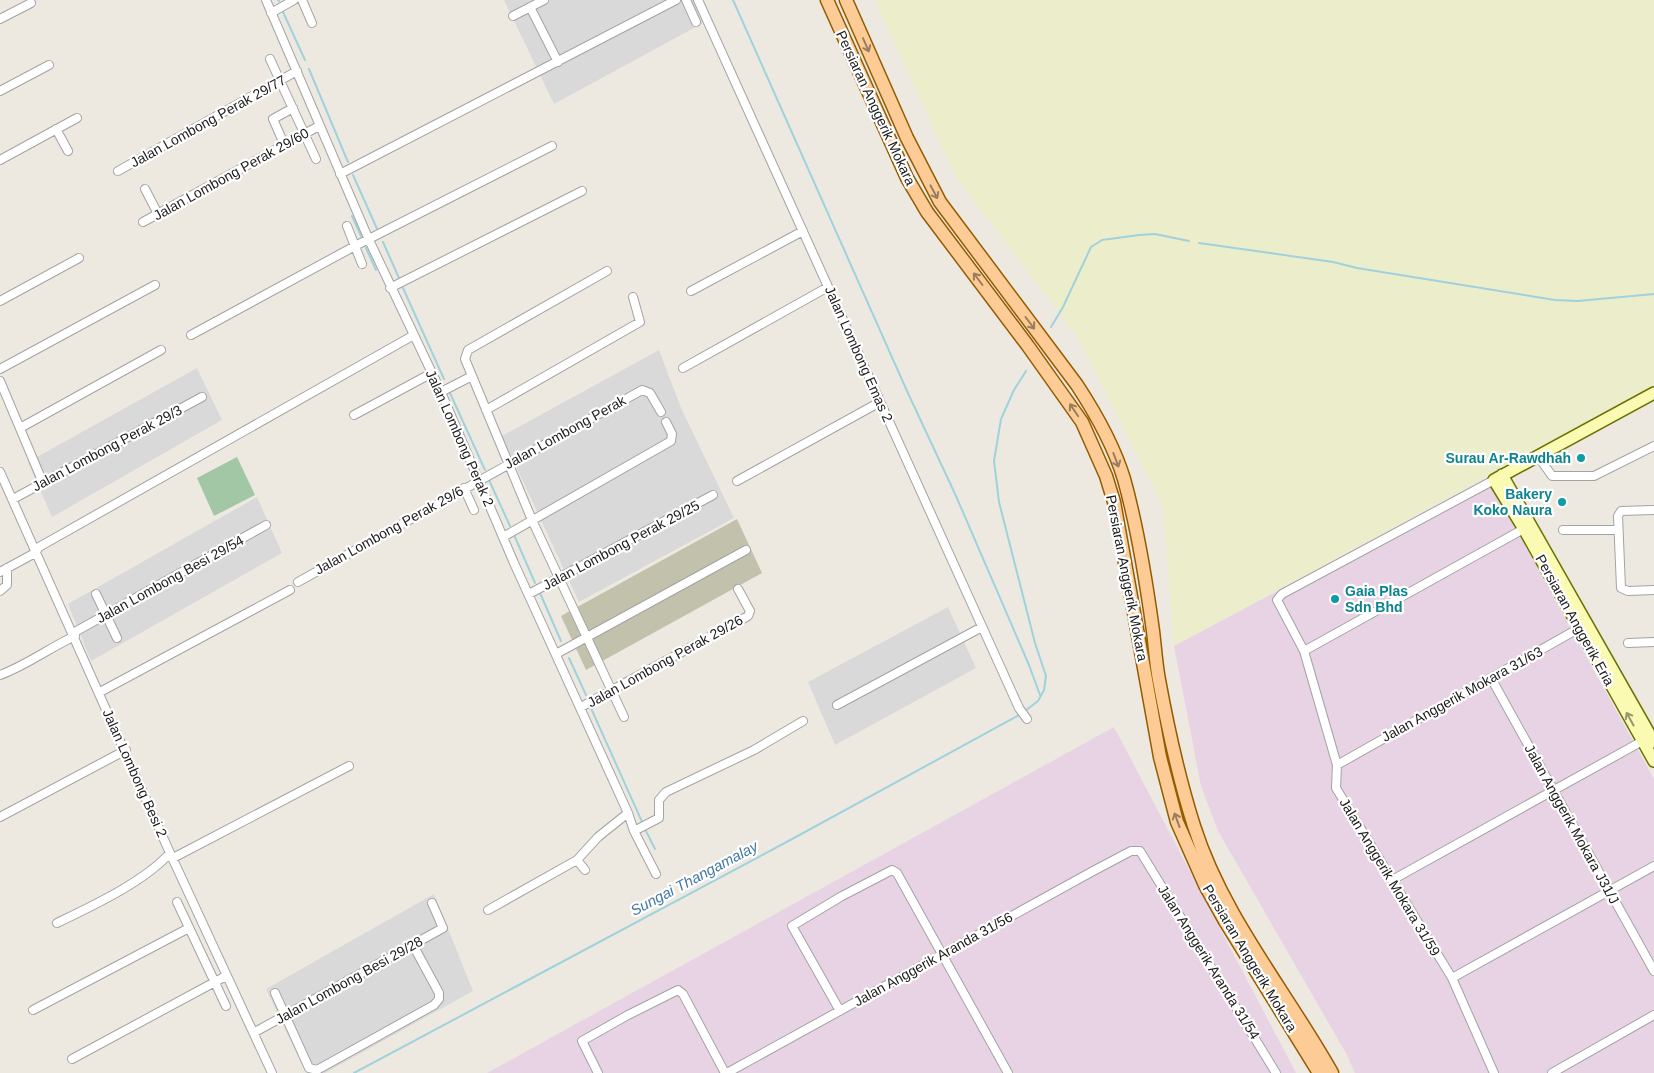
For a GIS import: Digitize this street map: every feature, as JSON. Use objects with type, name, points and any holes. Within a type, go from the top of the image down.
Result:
[{"type":"main road","name":"Persiaran Anggerik Mokara","points":[[827,0],[899,163],[927,212],[1028,346],[1082,422],[1106,476],[1114,502],[1160,757],[1177,822],[1225,921],[1319,1073]]},
{"type":"main road","name":"Persiaran Anggerik Mokara","points":[[846,0],[907,138],[940,202],[1077,385],[1096,415],[1112,449],[1124,478],[1142,557],[1159,678],[1175,754],[1194,827],[1210,868],[1234,916],[1332,1073]]},
{"type":"street","name":"Jalan Lombong Perak 2","points":[[266,0],[390,288],[441,392],[503,537],[656,874]]},
{"type":"street","points":[[271,13],[294,0]]},
{"type":"street","points":[[302,0],[312,23]]},
{"type":"street","points":[[513,16],[544,0]]},
{"type":"street","points":[[340,174],[537,74],[676,0]]},
{"type":"street","points":[[686,0],[696,22]]},
{"type":"street","name":"Jalan Lombong Emas 2","points":[[698,0],[1019,708],[1027,719]]},
{"type":"street","points":[[0,20],[31,3]]},
{"type":"street","points":[[530,7],[558,62]]},
{"type":"street","points":[[270,59],[316,158]]},
{"type":"street","points":[[0,91],[49,65]]},
{"type":"street","name":"Jalan Lombong Perak 29/77","points":[[118,171],[297,70]]},
{"type":"street","points":[[284,144],[273,119],[293,108]]},
{"type":"street","points":[[0,160],[77,118]]},
{"type":"street","name":"Jalan Lombong Perak 29/60","points":[[143,222],[319,126]]},
{"type":"street","points":[[56,130],[68,152]]},
{"type":"street","points":[[191,335],[354,246],[552,146]]},
{"type":"street","points":[[145,189],[158,214]]},
{"type":"street","points":[[390,288],[582,190]]},
{"type":"street","points":[[347,226],[362,264]]},
{"type":"street","points":[[691,291],[803,231]]},
{"type":"street","points":[[0,300],[79,258]]},
{"type":"street","points":[[607,271],[468,350],[465,359],[532,520],[624,717]]},
{"type":"street","points":[[0,369],[155,285]]},
{"type":"street","points":[[683,368],[828,288]]},
{"type":"street","points":[[486,410],[640,322],[633,297]]},
{"type":"street","points":[[0,591],[8,585],[4,570],[36,553],[39,547],[129,494],[414,334]]},
{"type":"street","points":[[20,428],[161,350]]},
{"type":"street","points":[[354,415],[432,373]]},
{"type":"street","points":[[441,392],[472,376]]},
{"type":"street","points":[[0,381],[43,483]]},
{"type":"street","name":"Jalan Lombong Perak","points":[[479,479],[642,390],[650,393],[661,412]]},
{"type":"street","points":[[1498,478],[1654,393]]},
{"type":"street","name":"Jalan Lombong Perak 29/3","points":[[13,499],[202,397]]},
{"type":"street","points":[[737,481],[880,402]]},
{"type":"street","points":[[503,537],[671,441],[672,434],[666,422]]},
{"type":"street","points":[[1538,456],[1552,476],[1594,476],[1654,446]]},
{"type":"street","name":"Jalan Lombong Besi 2","points":[[0,472],[226,976],[255,1032],[272,1073]]},
{"type":"street","name":"Persiaran Anggerik Eria","points":[[1498,478],[1528,527],[1649,740],[1654,761]]},
{"type":"street","name":"Jalan Anggerik Mokara 31/59","points":[[1494,1073],[1452,978],[1394,879],[1336,788],[1337,765],[1304,651],[1277,600],[1280,596],[1498,478]]},
{"type":"street","name":"Jalan Lombong Perak 29/6","points":[[298,582],[479,479]]},
{"type":"street","points":[[464,488],[474,510]]},
{"type":"street","name":"Jalan Lombong Perak 29/25","points":[[529,594],[713,495]]},
{"type":"street","points":[[1654,510],[1621,511],[1618,516],[1621,588],[1628,590],[1654,590]]},
{"type":"street","name":"Jalan Lombong Besi 29/54","points":[[0,675],[33,660],[46,650],[106,615],[266,526]]},
{"type":"street","points":[[1304,651],[1528,527]]},
{"type":"street","points":[[1563,530],[1618,530]]},
{"type":"street","points":[[556,654],[746,550]]},
{"type":"street","name":"Jalan Lombong Perak 29/26","points":[[581,707],[748,616],[750,611],[738,589]]},
{"type":"street","points":[[100,692],[290,590]]},
{"type":"street","points":[[96,594],[117,638]]},
{"type":"street","name":"Jalan Anggerik Mokara 31/63","points":[[1337,765],[1583,626]]},
{"type":"street","points":[[838,705],[982,627]]},
{"type":"street","points":[[1628,643],[1654,642]]},
{"type":"street","name":"Jalan Anggerik Mokara J31/J","points":[[1491,678],[1654,970]]},
{"type":"street","points":[[637,829],[659,818],[659,800],[666,792],[754,750],[803,721]]},
{"type":"street","points":[[1394,879],[1554,790],[1649,740]]},
{"type":"street","points":[[0,817],[126,750]]},
{"type":"street","points":[[57,923],[127,885],[172,856],[349,766]]},
{"type":"street","points":[[488,910],[576,860],[598,837],[628,813]]},
{"type":"street","name":"Jalan Anggerik Aranda 31/56","points":[[726,1073],[1124,854],[1131,851],[1140,851]]},
{"type":"street","name":"Jalan Anggerik Aranda 31/54","points":[[1140,851],[1276,1073]]},
{"type":"street","points":[[576,860],[585,870]]},
{"type":"street","points":[[1452,978],[1654,866]]},
{"type":"street","points":[[840,1011],[792,926],[794,923],[886,871],[892,870],[897,873],[1008,1073]]},
{"type":"street","points":[[177,902],[226,1006]]},
{"type":"street","name":"Jalan Lombong Besi 29/28","points":[[255,1032],[444,928],[432,903]]},
{"type":"street","points":[[34,1010],[189,928]]},
{"type":"street","points":[[275,993],[309,1068],[316,1070],[434,1005],[439,999],[439,993],[413,945]]},
{"type":"street","points":[[72,1060],[226,976]]},
{"type":"street","points":[[598,1073],[582,1041],[628,1014],[678,990],[683,994],[726,1073]]},
{"type":"street","points":[[1552,1073],[1654,1015]]},
{"type":"shaded area","points":[[504,0],[693,0],[703,23],[554,104]]},
{"type":"shaded area","points":[[875,0],[1654,0],[1654,386],[1174,646],[1163,506],[1077,336],[955,176]]},
{"type":"shaded area","points":[[659,350],[681,408],[734,518],[579,602],[502,436]]},
{"type":"shaded area","points":[[197,368],[222,420],[52,517],[28,462]]},
{"type":"shaded area","points":[[1488,479],[1654,779],[1654,1073],[1355,1073],[1347,1055],[1218,831],[1201,786],[1174,646]]},
{"type":"shaded area","points":[[257,497],[282,553],[91,661],[68,604]]},
{"type":"shaded area","points":[[737,519],[762,573],[586,670],[561,616]]},
{"type":"shaded area","points":[[948,607],[976,668],[835,745],[808,682]]},
{"type":"shaded area","points":[[1114,727],[1296,1073],[487,1073]]},
{"type":"shaded area","points":[[434,894],[473,991],[325,1073],[306,1073],[266,989]]},
{"type":"green space","points":[[237,457],[255,495],[214,516],[197,478]]},
{"type":"waterway","points":[[733,0],[907,391],[956,496],[1029,665],[1040,695]]},
{"type":"waterway","points":[[283,12],[305,60]]},
{"type":"waterway","points":[[309,69],[348,162]]},
{"type":"waterway","points":[[353,175],[378,231]]},
{"type":"waterway","points":[[352,216],[361,236]]},
{"type":"waterway","points":[[1051,327],[1063,307],[1091,247],[1102,240],[1155,234],[1189,241]]},
{"type":"waterway","points":[[383,242],[399,278]]},
{"type":"waterway","points":[[1199,243],[1333,262],[1357,268],[1555,300],[1578,301],[1654,294]]},
{"type":"waterway","points":[[366,248],[376,270]]},
{"type":"waterway","points":[[403,288],[444,379]]},
{"type":"waterway","points":[[1025,711],[1038,701],[1044,690],[1046,676],[1035,643],[999,502],[994,461],[1001,419],[1014,390],[1026,371]]},
{"type":"waterway","points":[[450,393],[485,470]]},
{"type":"waterway","points":[[489,480],[510,526]]},
{"type":"waterway","points":[[515,537],[535,583]]},
{"type":"waterway","points":[[540,593],[561,641]]},
{"type":"waterway","points":[[569,658],[586,695]]},
{"type":"waterway","points":[[590,706],[643,824]]},
{"type":"waterway","name":"Sungai Thangamalay","points":[[354,1073],[794,838],[1021,714]]},
{"type":"waterway","points":[[645,829],[655,849]]},
{"type":"place","name":"Surau Ar-Rawdhah","points":[[1581,458]]},
{"type":"place","name":"Bakery Koko Naura","points":[[1562,502]]},
{"type":"place","name":"Gaia Plas Sdn Bhd","points":[[1335,599]]}]
